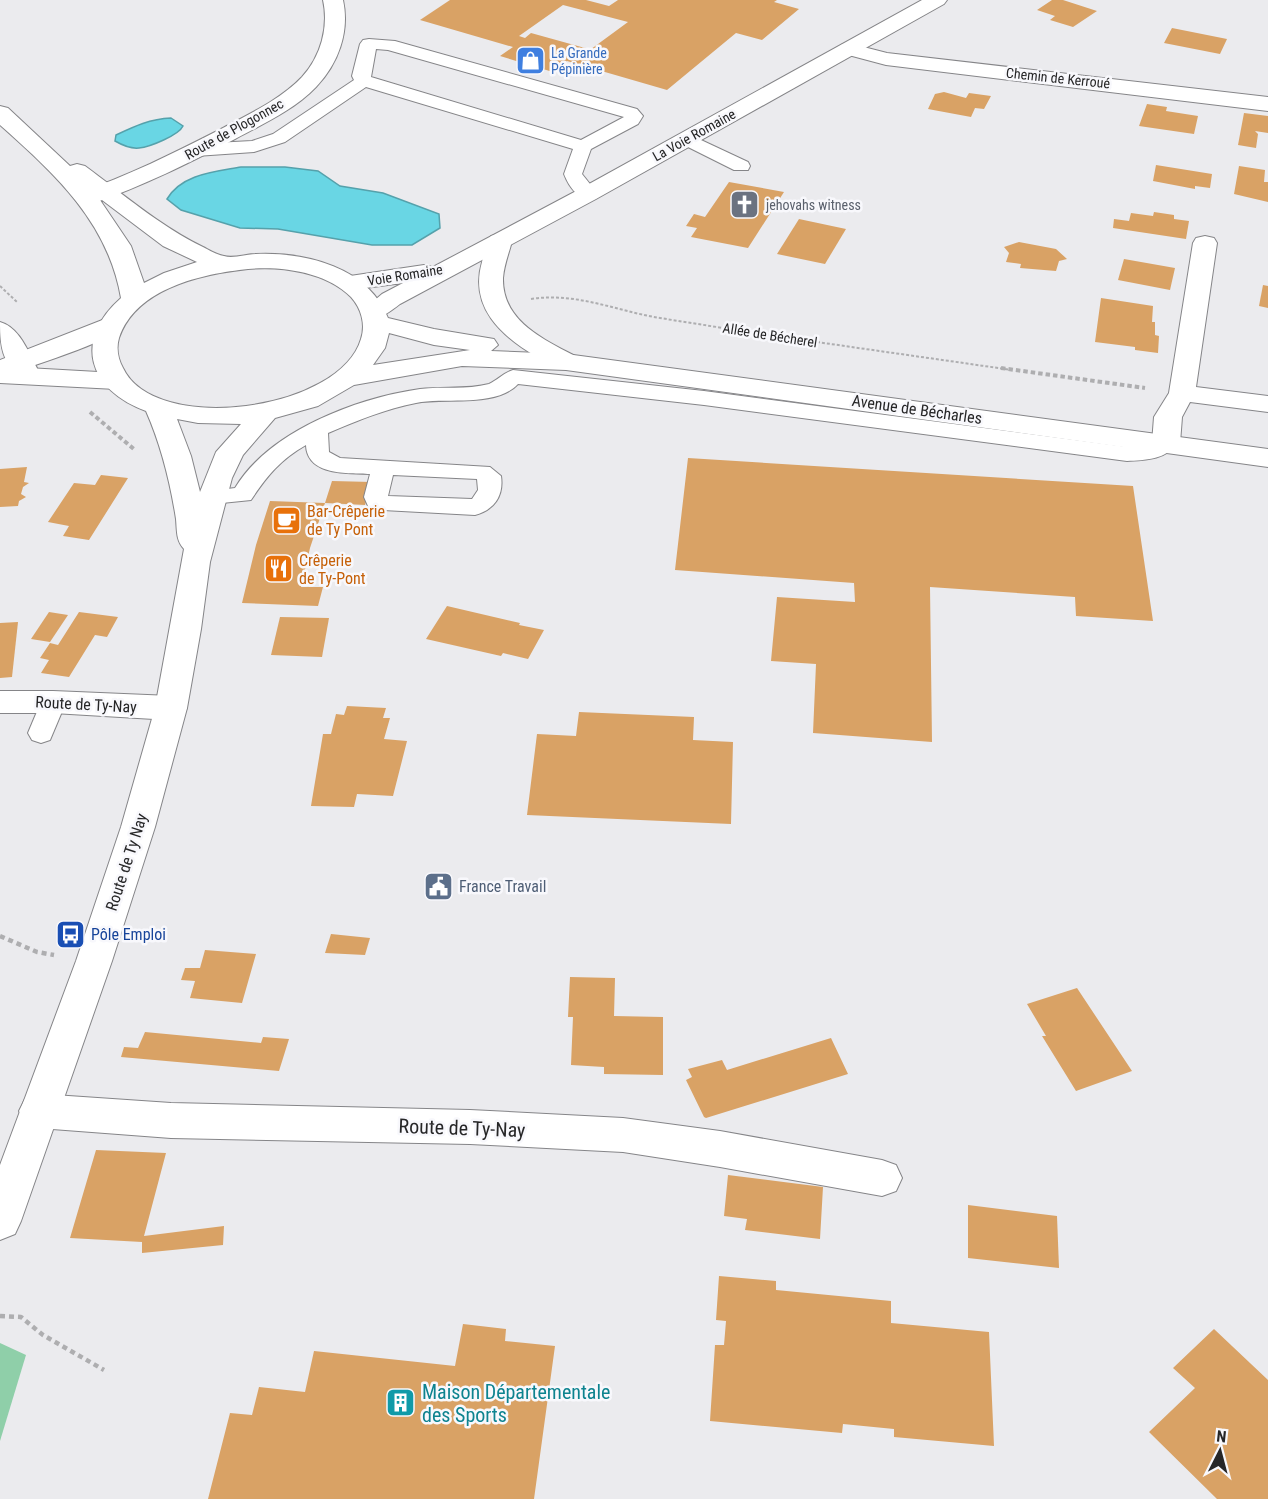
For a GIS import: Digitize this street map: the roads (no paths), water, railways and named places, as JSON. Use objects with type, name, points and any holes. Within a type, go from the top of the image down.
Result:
[{"type":"street","name":"Route de Plogonnec","points":[[96,195],[196,150],[272,110],[310,81],[327,55],[333,37],[336,11],[333,0]]},
{"type":"street","name":"La Voie Romaine","points":[[450,267],[588,194],[937,0]]},
{"type":"street","name":"Chemin de Kerroué","points":[[848,49],[886,60],[1268,104]]},
{"type":"street","points":[[0,113],[96,195],[172,241],[220,264]]},
{"type":"street","points":[[96,195],[133,278],[134,299]]},
{"type":"street","name":"Avenue de Bécharles","points":[[500,241],[491,277],[492,297],[496,308],[523,337],[566,362]]},
{"type":"street","points":[[1166,443],[1168,417],[1182,393],[1205,243]]},
{"type":"street","points":[[12,371],[110,325],[134,299],[168,280],[220,264],[257,261],[292,263],[324,271],[350,283],[365,296],[376,317],[375,342],[365,361],[347,378],[316,396],[266,412],[218,416],[190,414],[157,406],[134,395],[116,381],[108,368],[104,354],[105,340],[110,325]]},
{"type":"street","name":"Voie Romaine","points":[[350,283],[450,267]]},
{"type":"street","name":"Voie Romaine","points":[[376,317],[391,299],[450,267]]},
{"type":"street","name":"Avenue de Bécharles","points":[[376,317],[434,337],[566,362],[1268,458]]},
{"type":"street","points":[[1,332],[11,345],[12,371]]},
{"type":"street","name":"Avenue de Bécharles","points":[[347,378],[462,358],[566,362]]},
{"type":"street","points":[[12,371],[116,381]]},
{"type":"street","points":[[1182,393],[1268,404]]},
{"type":"street","name":"Route de Ty Nay","points":[[157,406],[170,433],[185,481],[195,562]]},
{"type":"street","name":"Route de Ty Nay","points":[[0,1221],[94,961],[138,827],[171,708],[186,629],[195,562],[218,478],[230,452],[266,412]]},
{"type":"street","name":"Route de Ty-Nay","points":[[0,702],[53,702],[171,708]]},
{"type":"street","name":"Route de Ty-Nay","points":[[39,1111],[213,1122],[486,1128],[621,1135],[694,1144],[882,1178]]},
{"type":"lane","points":[[583,146],[364,81],[361,76],[369,44],[389,45],[631,113],[634,116],[632,120],[583,146],[573,174],[588,194]]},
{"type":"lane","points":[[196,150],[267,144],[364,81]]},
{"type":"lane","points":[[686,139],[741,166]]},
{"type":"lane","points":[[212,497],[243,495],[248,483],[264,464],[288,446],[317,430],[367,410],[417,396],[496,390],[510,383],[513,377],[715,399],[1127,454],[1151,452],[1166,443]]},
{"type":"lane","points":[[317,430],[318,454],[325,461],[339,465],[383,468]]},
{"type":"lane","points":[[41,733],[53,702]]},
{"type":"water","points":[[171,118],[183,126],[170,137],[157,143],[136,148],[115,141],[116,135],[136,126]]},
{"type":"water","points":[[241,167],[285,167],[318,171],[340,186],[383,193],[439,214],[440,228],[412,245],[372,245],[278,229],[240,228],[181,210],[167,199],[181,184],[190,179]]},
{"type":"place","name":"La Grande Pépinière","points":[[530,61]]},
{"type":"place","name":"jehovahs witness","points":[[745,205]]},
{"type":"place","name":"Bar-Crêperie de Ty Pont","points":[[286,520]]},
{"type":"place","name":"Crêperie de Ty-Pont","points":[[278,569]]},
{"type":"place","name":"France Travail","points":[[438,886]]},
{"type":"place","name":"Pôle Emploi","points":[[70,934]]},
{"type":"place","name":"Maison Départementale des Sports","points":[[401,1403]]}]
